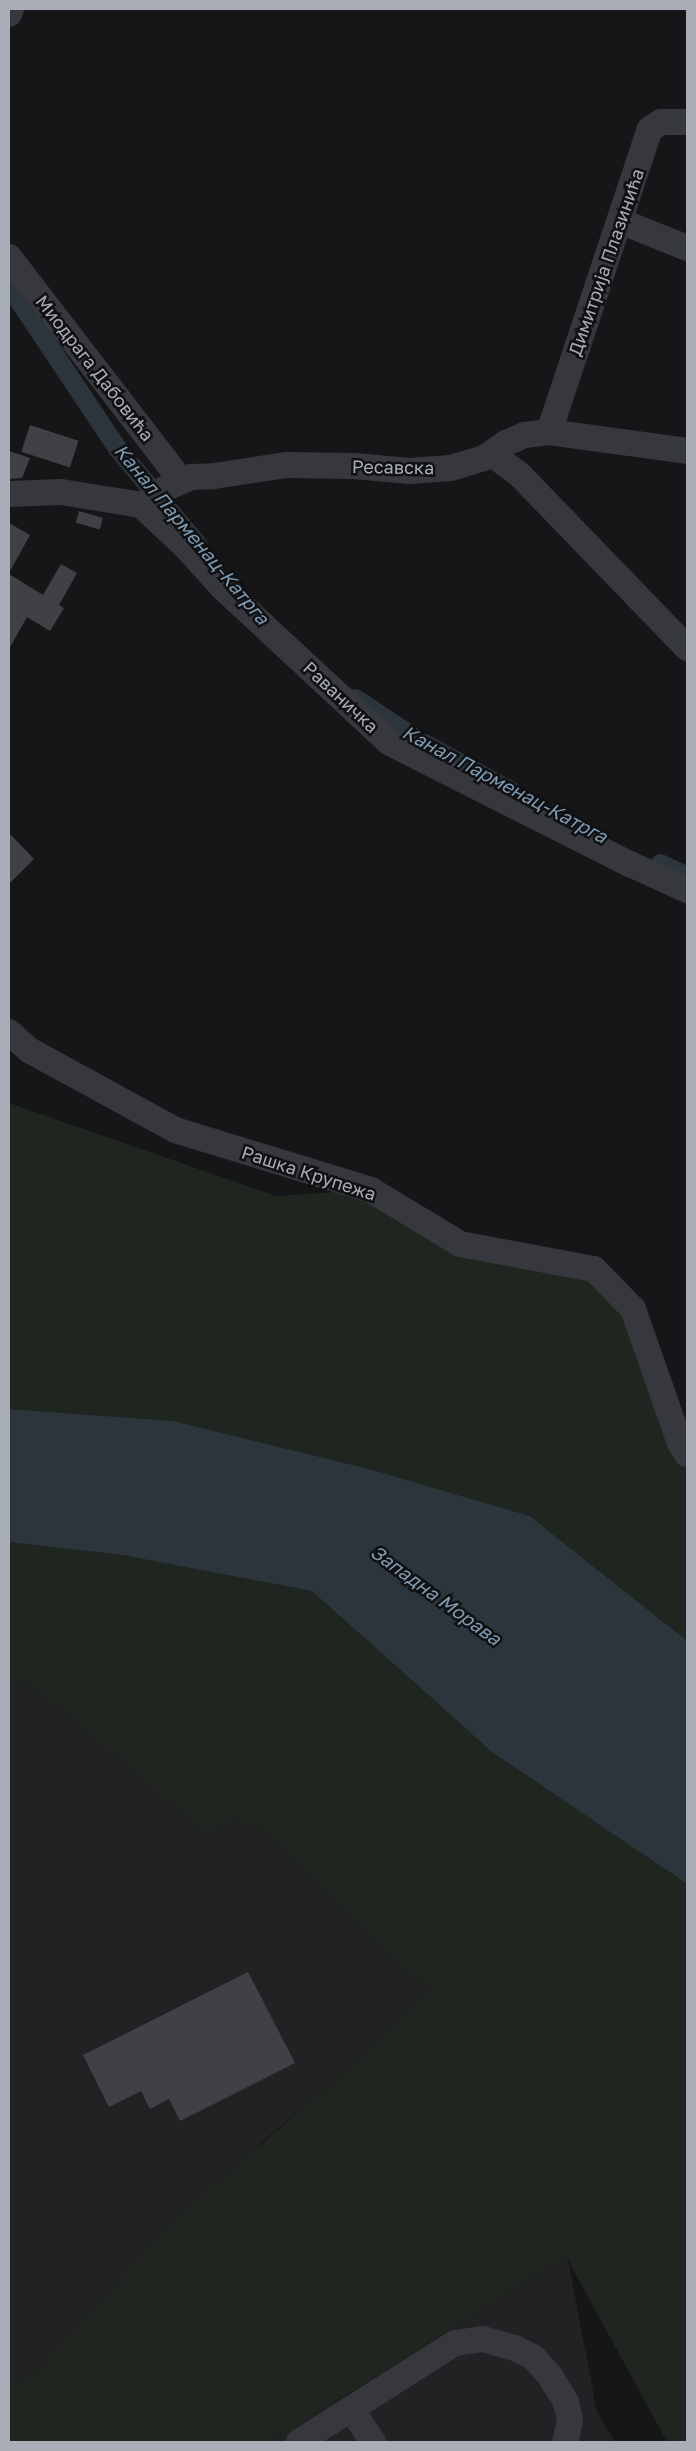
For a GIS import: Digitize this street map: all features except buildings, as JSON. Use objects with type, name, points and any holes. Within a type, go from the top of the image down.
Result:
[{"type":"street","points":[[9,14],[12,9]]},
{"type":"street","name":"Димитрија Плазинића","points":[[549,432],[650,129],[661,122],[687,122]]},
{"type":"street","points":[[620,222],[687,248]]},
{"type":"street","name":"Миодрага Дабовића","points":[[9,257],[160,493]]},
{"type":"street","name":"Ресавска","points":[[9,494],[61,492],[160,493],[288,465],[354,466],[410,471],[451,468],[492,454],[506,443],[525,435],[549,432],[687,451]]},
{"type":"street","points":[[492,454],[519,474],[687,648]]},
{"type":"street","name":"Раваничка","points":[[160,493],[186,547],[222,587],[390,743],[630,864],[687,890]]},
{"type":"street","name":"Рашка Крупежа","points":[[9,1032],[29,1050],[175,1130],[371,1190],[460,1244],[594,1269],[633,1309],[680,1443],[687,1454]]},
{"type":"street","points":[[299,2442],[455,2343],[483,2339],[515,2348],[532,2357],[550,2376],[566,2402],[570,2420],[565,2442]]},
{"type":"street","points":[[351,2409],[374,2442]]},
{"type":"shaded area","points":[[9,1103],[276,1196],[371,1190],[460,1244],[594,1269],[633,1309],[687,1454],[687,1641],[530,1516],[373,1470],[173,1421],[9,1409]]},
{"type":"shaded area","points":[[9,1542],[122,1555],[312,1591],[492,1752],[687,1884],[687,2442],[667,2442],[566,2256],[270,2442],[9,2442],[9,2391],[34,2373],[98,2306],[169,2225],[331,2083],[426,1995],[429,1988],[391,1959],[272,1835],[233,1819],[206,1833],[46,1696],[9,1675]]},
{"type":"shaded area","points":[[9,1675],[46,1696],[233,1819],[272,1835],[391,1959],[429,1988],[426,1995],[331,2083],[262,2142],[34,2373],[9,2391]]},
{"type":"shaded area","points":[[567,2255],[597,2412],[615,2442],[270,2442]]},
{"type":"water","name":"Западна Морава","points":[[9,1409],[173,1421],[373,1470],[530,1516],[687,1641],[687,1884],[492,1752],[312,1591],[122,1555],[9,1542]]},
{"type":"waterway","name":"Канал Парменац-Катрга","points":[[9,286],[117,448],[198,545]]},
{"type":"waterway","name":"Канал Парменац-Катрга","points":[[355,698],[415,738],[512,791]]},
{"type":"waterway","name":"Канал Парменац-Катрга","points":[[660,863],[687,876]]}]
